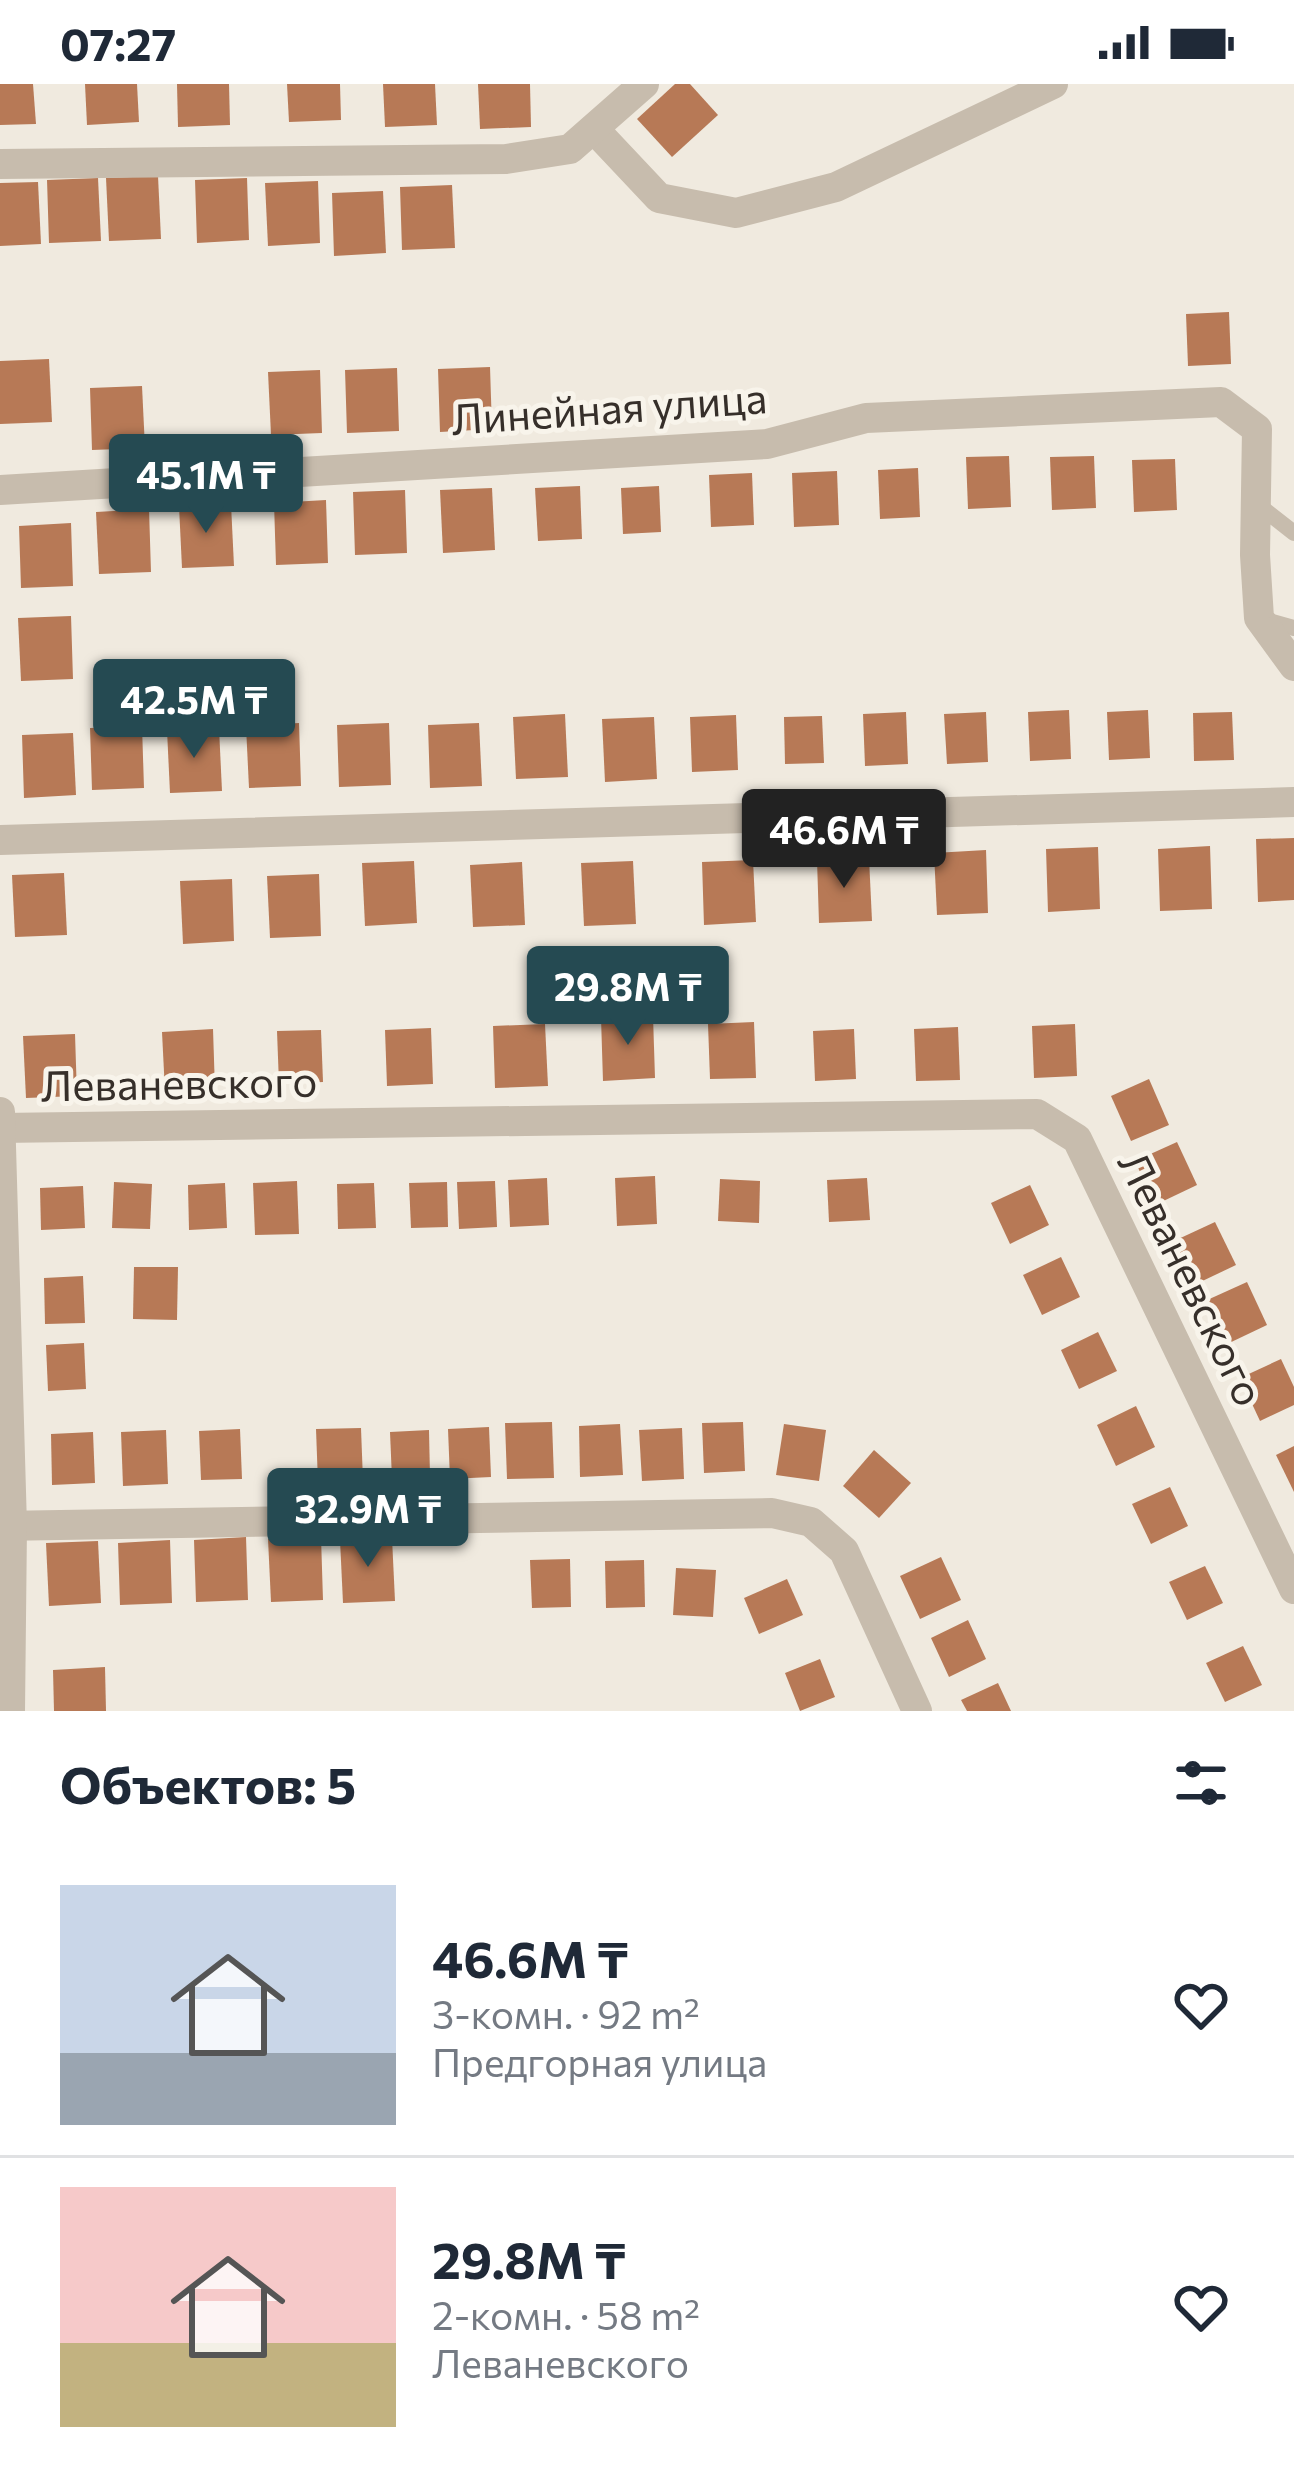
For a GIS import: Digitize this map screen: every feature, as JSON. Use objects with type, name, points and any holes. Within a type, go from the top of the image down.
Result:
[{"type":"street","points":[[0,164],[506,159],[570,149],[644,84]]},
{"type":"street","points":[[594,129],[659,198],[736,213],[836,187],[1053,84]]},
{"type":"street","name":"Линейная улица","points":[[0,490],[766,444],[866,418],[1221,401],[1257,429],[1257,504]]},
{"type":"street","points":[[1257,504],[1259,618],[1294,666]]},
{"type":"street","points":[[0,840],[1294,802]]},
{"type":"street","points":[[0,1112],[10,1711]]},
{"type":"street","name":"Леваневского","points":[[0,1128],[1037,1114],[1077,1139],[1294,1589]]},
{"type":"street","points":[[6,1526],[772,1513],[811,1522],[844,1551],[916,1711]]},
{"type":"lane","points":[[1257,504],[1294,533]]},
{"type":"lane","points":[[1259,618],[1294,628]]},
{"type":"building","points":[[0,84],[33,84],[36,124],[0,125]]},
{"type":"building","points":[[85,84],[137,84],[139,122],[87,125]]},
{"type":"building","points":[[177,84],[229,84],[230,125],[178,127]]},
{"type":"building","points":[[287,84],[340,84],[341,120],[289,122]]},
{"type":"building","points":[[383,84],[435,84],[437,125],[385,127]]},
{"type":"building","points":[[478,84],[530,84],[531,127],[480,129]]},
{"type":"building","points":[[675,84],[690,84],[718,115],[672,157],[637,119]]},
{"type":"building","points":[[158,176],[161,239],[109,241],[106,178]]},
{"type":"building","points":[[98,178],[101,241],[49,243],[47,180]]},
{"type":"building","points":[[247,178],[249,240],[197,243],[195,180]]},
{"type":"building","points":[[318,181],[320,243],[268,246],[265,183]]},
{"type":"building","points":[[38,182],[41,244],[0,246],[0,183]]},
{"type":"building","points":[[452,185],[455,248],[402,250],[400,187]]},
{"type":"building","points":[[383,191],[386,253],[334,256],[332,193]]},
{"type":"building","points":[[1229,312],[1231,364],[1188,366],[1186,314]]},
{"type":"building","points":[[49,359],[52,422],[0,424],[0,361]]},
{"type":"building","points":[[490,367],[492,429],[440,432],[438,369]]},
{"type":"building","points":[[397,368],[399,431],[347,433],[345,370]]},
{"type":"building","points":[[320,370],[322,433],[271,435],[268,372]]},
{"type":"building","points":[[142,386],[145,448],[92,450],[90,388]]},
{"type":"building","points":[[1009,456],[1011,507],[968,509],[966,457]]},
{"type":"building","points":[[1094,456],[1096,508],[1052,510],[1050,457]]},
{"type":"building","points":[[1175,459],[1177,510],[1134,512],[1132,460]]},
{"type":"building","points":[[918,468],[920,517],[880,519],[878,470]]},
{"type":"building","points":[[837,471],[839,525],[794,527],[792,473]]},
{"type":"building","points":[[752,473],[754,525],[711,527],[709,475]]},
{"type":"building","points":[[580,486],[582,539],[538,541],[535,488]]},
{"type":"building","points":[[659,486],[661,532],[623,534],[621,488]]},
{"type":"building","points":[[492,488],[495,550],[443,553],[440,490]]},
{"type":"building","points":[[405,490],[407,553],[355,555],[353,492]]},
{"type":"building","points":[[326,500],[328,563],[276,565],[274,503]]},
{"type":"building","points":[[231,504],[234,566],[182,568],[179,506]]},
{"type":"building","points":[[149,509],[151,572],[99,574],[96,512]]},
{"type":"building","points":[[71,523],[73,586],[21,588],[19,526]]},
{"type":"building","points":[[71,616],[73,679],[21,681],[18,618]]},
{"type":"building","points":[[1069,710],[1071,759],[1030,761],[1028,712]]},
{"type":"building","points":[[1148,710],[1150,758],[1109,760],[1107,712]]},
{"type":"building","points":[[906,712],[908,764],[865,766],[863,714]]},
{"type":"building","points":[[986,712],[988,762],[947,764],[944,714]]},
{"type":"building","points":[[1232,712],[1234,760],[1194,761],[1193,713]]},
{"type":"building","points":[[565,714],[568,777],[516,779],[513,717]]},
{"type":"building","points":[[736,715],[738,770],[692,772],[690,717]]},
{"type":"building","points":[[822,716],[824,763],[785,764],[784,717]]},
{"type":"building","points":[[654,717],[657,779],[605,782],[602,719]]},
{"type":"building","points":[[299,723],[301,786],[249,788],[246,726]]},
{"type":"building","points":[[389,723],[391,785],[339,787],[337,725]]},
{"type":"building","points":[[479,723],[482,786],[430,788],[428,725]]},
{"type":"building","points":[[142,726],[144,788],[92,790],[90,728]]},
{"type":"building","points":[[219,728],[222,791],[170,793],[167,730]]},
{"type":"building","points":[[73,733],[76,795],[24,798],[22,735]]},
{"type":"building","points":[[1294,838],[1294,900],[1258,902],[1256,839]]},
{"type":"building","points":[[1210,846],[1212,909],[1160,911],[1158,849]]},
{"type":"building","points":[[1098,847],[1100,909],[1048,912],[1046,849]]},
{"type":"building","points":[[986,850],[988,913],[937,915],[934,853]]},
{"type":"building","points":[[869,858],[872,921],[819,923],[817,860]]},
{"type":"building","points":[[753,860],[756,922],[704,925],[702,862]]},
{"type":"building","points":[[414,861],[417,923],[365,926],[362,863]]},
{"type":"building","points":[[633,861],[636,924],[584,926],[581,863]]},
{"type":"building","points":[[522,862],[525,925],[473,927],[470,865]]},
{"type":"building","points":[[64,873],[67,935],[15,937],[12,875]]},
{"type":"building","points":[[319,874],[321,936],[270,938],[267,876]]},
{"type":"building","points":[[232,879],[234,941],[183,944],[180,881]]},
{"type":"building","points":[[653,1016],[655,1078],[603,1081],[601,1018]]},
{"type":"building","points":[[754,1022],[756,1078],[710,1079],[708,1024]]},
{"type":"building","points":[[545,1024],[548,1086],[495,1088],[493,1026]]},
{"type":"building","points":[[1075,1024],[1077,1076],[1034,1078],[1032,1026]]},
{"type":"building","points":[[958,1027],[960,1080],[916,1081],[914,1029]]},
{"type":"building","points":[[431,1028],[433,1084],[387,1086],[385,1030]]},
{"type":"building","points":[[213,1029],[215,1090],[165,1092],[162,1032]]},
{"type":"building","points":[[854,1029],[856,1079],[815,1081],[813,1031]]},
{"type":"building","points":[[321,1030],[323,1082],[279,1084],[277,1031]]},
{"type":"building","points":[[75,1034],[77,1096],[26,1098],[23,1036]]},
{"type":"building","points":[[1149,1079],[1169,1125],[1131,1141],[1111,1096]]},
{"type":"building","points":[[1177,1142],[1197,1185],[1155,1205],[1135,1161]]},
{"type":"building","points":[[655,1176],[657,1224],[617,1226],[615,1178]]},
{"type":"building","points":[[547,1178],[549,1225],[510,1227],[508,1180]]},
{"type":"building","points":[[867,1178],[870,1220],[829,1222],[827,1180]]},
{"type":"building","points":[[720,1179],[760,1181],[759,1223],[718,1221]]},
{"type":"building","points":[[297,1181],[299,1234],[255,1235],[253,1183]]},
{"type":"building","points":[[495,1181],[497,1227],[459,1229],[457,1182]]},
{"type":"building","points":[[114,1182],[152,1184],[150,1229],[112,1228]]},
{"type":"building","points":[[447,1182],[448,1227],[411,1228],[409,1183]]},
{"type":"building","points":[[225,1183],[227,1228],[189,1230],[188,1185]]},
{"type":"building","points":[[374,1183],[376,1228],[338,1229],[337,1184]]},
{"type":"building","points":[[1030,1185],[1049,1225],[1010,1244],[991,1203]]},
{"type":"building","points":[[83,1186],[85,1228],[41,1230],[40,1188]]},
{"type":"building","points":[[1215,1222],[1236,1265],[1194,1285],[1174,1241]]},
{"type":"building","points":[[1061,1257],[1080,1297],[1042,1315],[1023,1275]]},
{"type":"building","points":[[134,1267],[178,1267],[177,1320],[133,1319]]},
{"type":"building","points":[[83,1276],[85,1323],[45,1324],[44,1278]]},
{"type":"building","points":[[1247,1282],[1267,1325],[1225,1345],[1205,1301]]},
{"type":"building","points":[[1098,1332],[1117,1371],[1079,1389],[1061,1350]]},
{"type":"building","points":[[84,1343],[86,1389],[48,1391],[46,1345]]},
{"type":"building","points":[[1281,1359],[1294,1387],[1294,1405],[1260,1421],[1240,1378]]},
{"type":"building","points":[[1136,1406],[1155,1447],[1116,1466],[1097,1425]]},
{"type":"building","points":[[552,1422],[554,1478],[507,1479],[505,1423]]},
{"type":"building","points":[[743,1422],[745,1471],[704,1473],[702,1423]]},
{"type":"building","points":[[620,1424],[623,1475],[580,1477],[579,1426]]},
{"type":"building","points":[[784,1424],[826,1430],[819,1481],[776,1475]]},
{"type":"building","points":[[489,1427],[491,1477],[450,1479],[448,1429]]},
{"type":"building","points":[[361,1428],[363,1481],[318,1483],[316,1429]]},
{"type":"building","points":[[682,1428],[684,1479],[642,1481],[639,1430]]},
{"type":"building","points":[[240,1429],[242,1479],[201,1480],[199,1431]]},
{"type":"building","points":[[166,1430],[168,1484],[123,1486],[121,1432]]},
{"type":"building","points":[[429,1430],[430,1477],[392,1479],[390,1432]]},
{"type":"building","points":[[93,1432],[95,1483],[52,1485],[51,1434]]},
{"type":"building","points":[[1294,1446],[1294,1492],[1276,1455]]},
{"type":"building","points":[[874,1450],[911,1483],[879,1518],[843,1486]]},
{"type":"building","points":[[1170,1487],[1188,1526],[1151,1544],[1132,1504]]},
{"type":"building","points":[[246,1537],[248,1600],[196,1602],[194,1540]]},
{"type":"building","points":[[321,1537],[323,1600],[271,1602],[268,1539]]},
{"type":"building","points":[[392,1538],[395,1601],[343,1603],[340,1540]]},
{"type":"building","points":[[170,1540],[172,1603],[120,1605],[118,1543]]},
{"type":"building","points":[[98,1541],[101,1603],[49,1606],[46,1543]]},
{"type":"building","points":[[941,1557],[961,1600],[920,1619],[900,1576]]},
{"type":"building","points":[[570,1559],[571,1607],[532,1608],[530,1560]]},
{"type":"building","points":[[644,1560],[645,1607],[606,1608],[605,1561]]},
{"type":"building","points":[[1205,1566],[1223,1603],[1187,1620],[1169,1582]]},
{"type":"building","points":[[676,1568],[716,1570],[713,1617],[673,1615]]},
{"type":"building","points":[[787,1579],[803,1615],[759,1634],[744,1598]]},
{"type":"building","points":[[968,1620],[986,1659],[949,1677],[931,1638]]},
{"type":"building","points":[[1243,1646],[1262,1685],[1225,1702],[1206,1663]]},
{"type":"building","points":[[820,1659],[835,1697],[800,1711],[785,1673]]},
{"type":"building","points":[[105,1667],[106,1711],[54,1711],[53,1670]]},
{"type":"building","points":[[998,1683],[1011,1711],[967,1711],[961,1700]]}]
